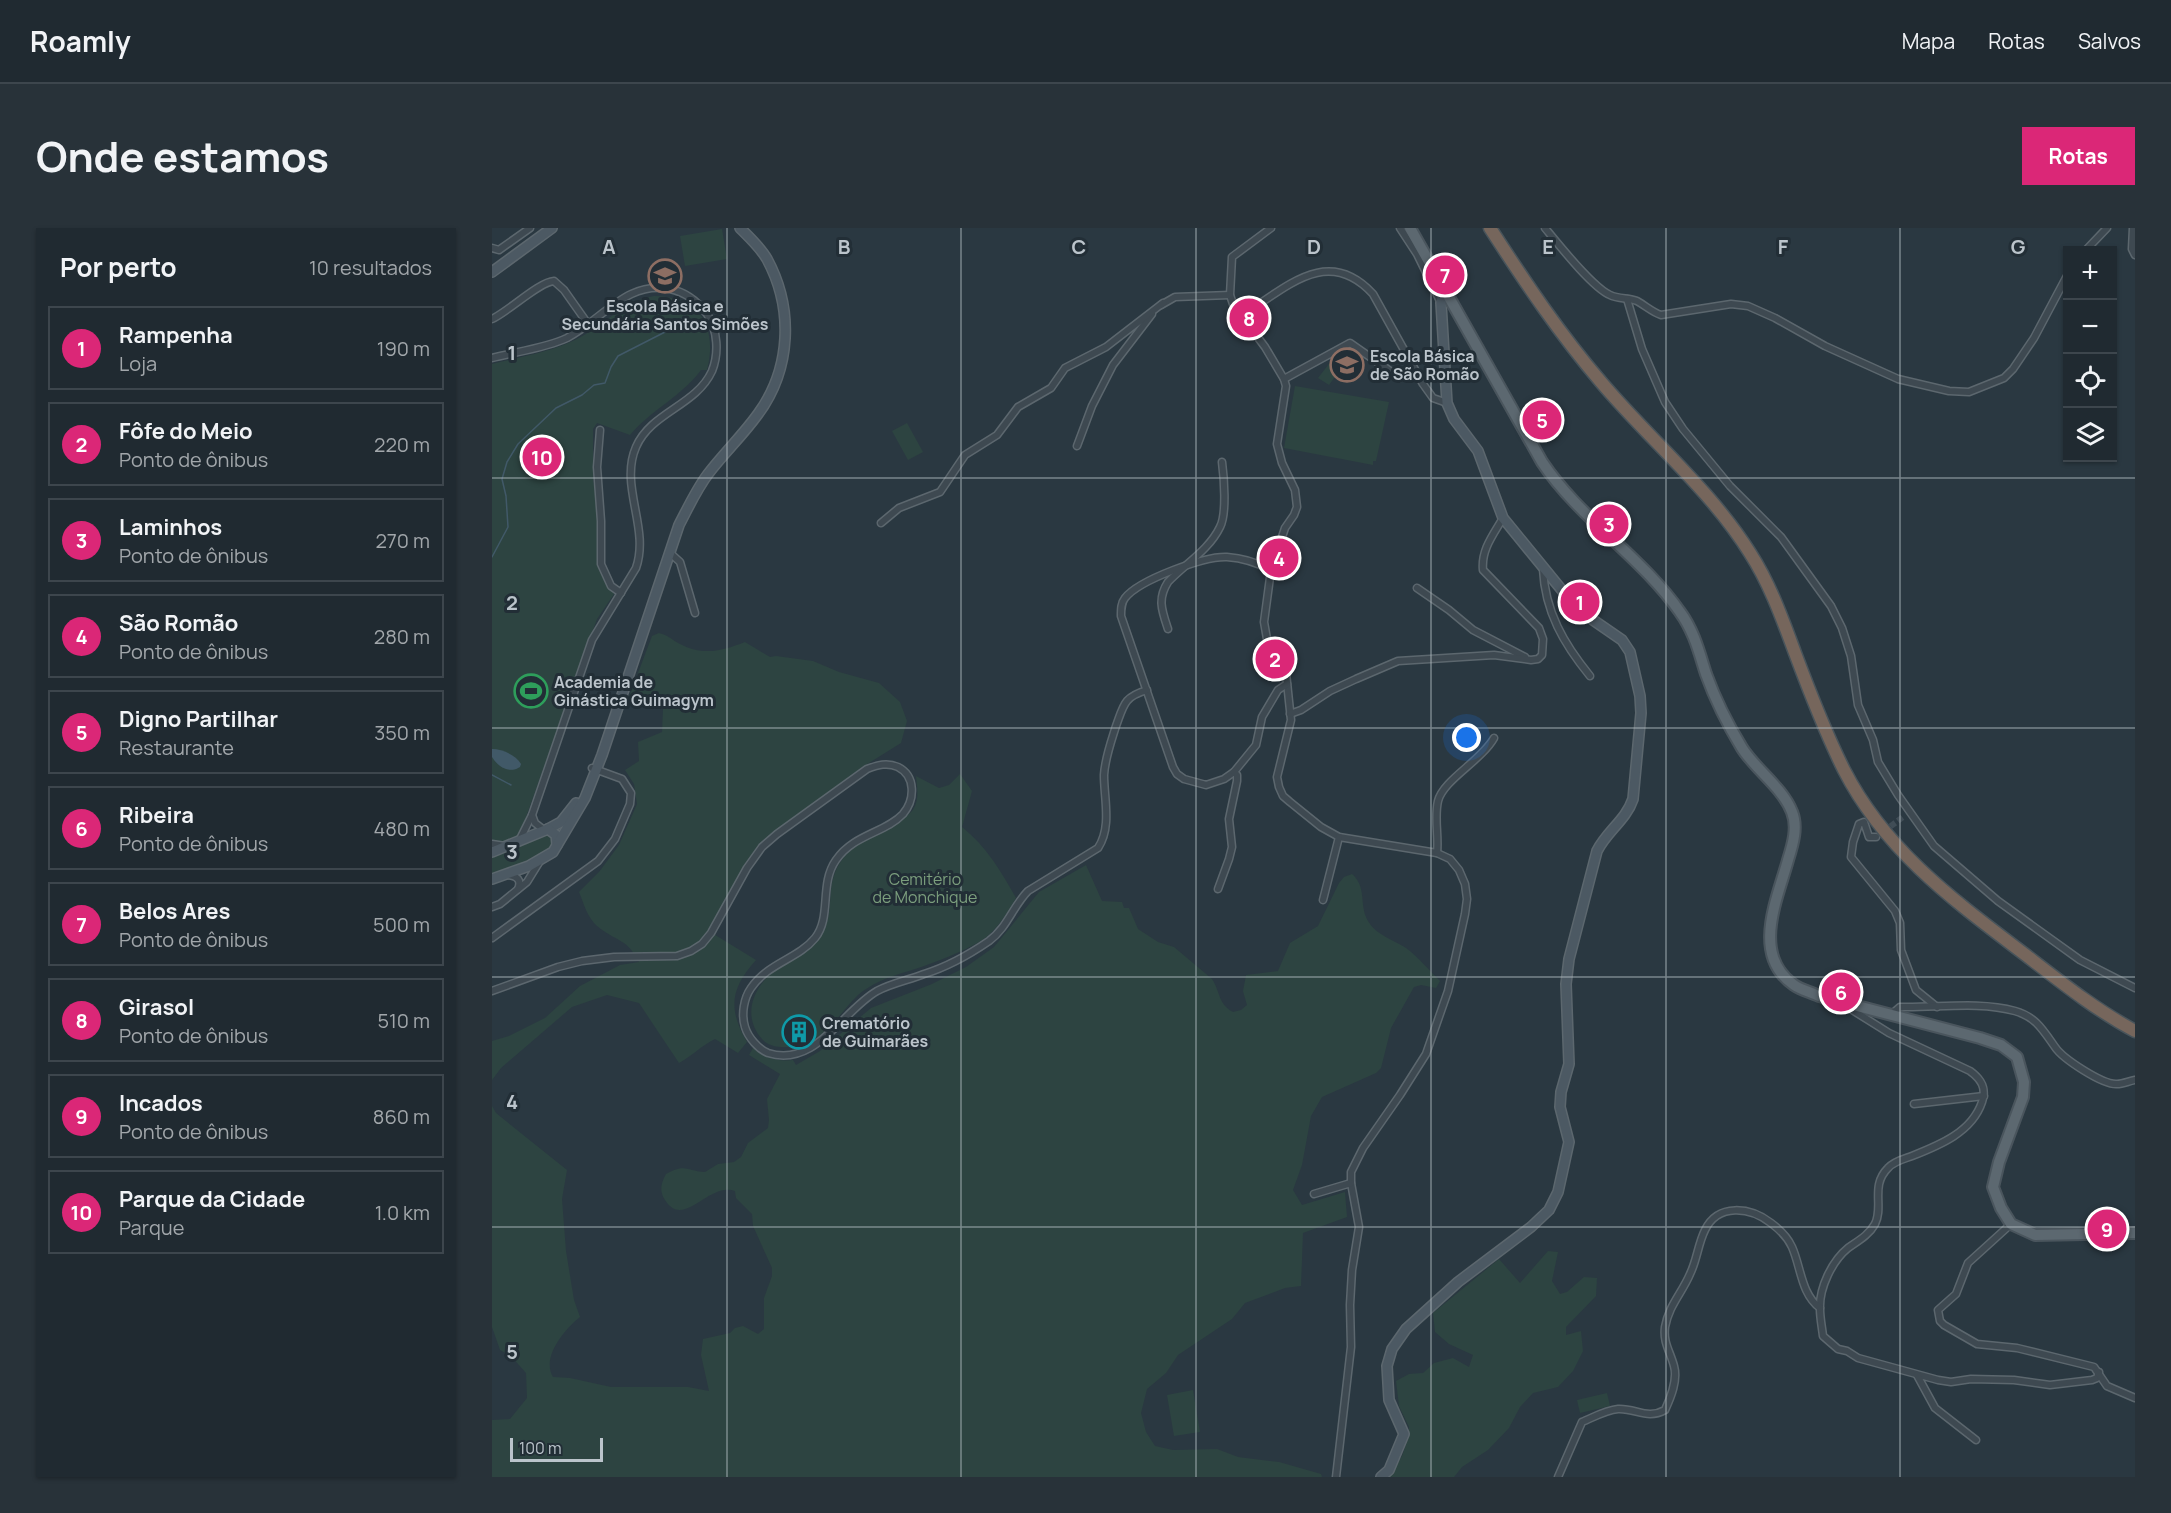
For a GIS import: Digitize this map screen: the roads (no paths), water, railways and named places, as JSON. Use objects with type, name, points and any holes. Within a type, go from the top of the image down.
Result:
[{"type":"highway","points":[[1490,228],[1538,303],[1601,382],[1712,503],[1749,551],[1772,592],[1820,718],[1845,772],[1878,824],[1916,868],[1975,917],[2105,1015],[2135,1031]]},
{"type":"highway","points":[[1500,228],[1558,322],[1598,374],[1729,515],[1752,544],[1778,591],[1827,720],[1852,774],[1884,822],[1921,865],[1978,913],[2108,1009],[2135,1023]]},
{"type":"main road","points":[[1410,228],[1444,287],[1449,307],[1530,444],[1552,477],[1681,612],[1694,636],[1707,676],[1743,749],[1791,809],[1796,824],[1769,936],[1771,956],[1780,972],[1795,986],[1819,996],[2001,1045],[2017,1057],[2024,1082],[2023,1097],[1999,1161],[1993,1187],[2001,1208],[2011,1224],[2035,1235],[2135,1233]]},
{"type":"street","points":[[494,250],[530,228]]},
{"type":"street","points":[[492,272],[552,228]]},
{"type":"street","points":[[492,879],[542,859],[553,852],[585,798],[647,606],[679,525],[708,474],[759,413],[779,374],[786,333],[784,305],[777,281],[766,258],[740,228]]},
{"type":"street","points":[[1270,228],[1232,257],[1230,296],[1241,316],[1265,347],[1286,386],[1277,444],[1282,463],[1295,490],[1297,507],[1285,528],[1271,570],[1264,631],[1284,668],[1290,714],[1289,730],[1277,777],[1279,787],[1283,796],[1290,802],[1321,827],[1339,837],[1437,853],[1450,859],[1459,870],[1466,891],[1465,914],[1454,970],[1426,1054],[1359,1154],[1351,1172],[1359,1227],[1352,1270],[1351,1347],[1336,1477]]},
{"type":"street","points":[[1381,1477],[1389,1470],[1404,1434],[1389,1400],[1387,1366],[1392,1349],[1406,1329],[1458,1281],[1531,1227],[1549,1210],[1558,1192],[1569,1142],[1560,1107],[1561,1092],[1569,1064],[1566,984],[1569,959],[1597,851],[1603,839],[1629,812],[1633,799],[1641,712],[1640,696],[1630,652],[1622,640],[1593,620],[1570,600],[1503,518],[1478,451],[1454,418],[1447,404],[1444,322],[1449,307],[1400,228]]},
{"type":"street","points":[[1545,228],[1594,284],[1608,294],[1636,301],[1654,313],[1661,315],[1731,304],[1748,306],[1825,346],[1898,379],[1949,391],[1968,392],[2004,378],[2034,338],[2063,282]]},
{"type":"street","points":[[2090,246],[2107,228]]},
{"type":"street","points":[[2133,228],[2132,249],[2135,255]]},
{"type":"street","points":[[1241,316],[1312,272],[1327,271],[1350,275],[1363,283],[1373,294],[1433,398],[1447,404]]},
{"type":"street","points":[[492,319],[545,283],[554,281],[564,290],[588,324]]},
{"type":"street","points":[[492,358],[563,339],[637,290],[649,287],[676,290],[699,304],[709,316],[717,345],[716,359],[706,382],[696,392],[649,426],[635,448],[631,464],[631,479],[641,542],[639,559],[592,640],[532,815],[519,842]]},
{"type":"street","points":[[881,523],[899,508],[940,492],[965,455],[997,435],[1018,407],[1051,388],[1065,368],[1112,343],[1163,303],[1175,297],[1188,295],[1230,296]]},
{"type":"street","points":[[1627,299],[1645,357],[1665,402],[1683,429],[1730,486],[1781,537],[1831,606],[1842,628],[1851,657],[1858,705],[1873,740],[1878,762],[1934,846],[1998,901],[2080,960],[2135,988]]},
{"type":"street","points":[[1077,446],[1092,406],[1113,365],[1163,303]]},
{"type":"street","points":[[1284,379],[1350,343],[1400,378]]},
{"type":"street","points":[[600,430],[597,467],[601,564],[610,586],[621,593]]},
{"type":"street","points":[[1168,629],[1160,598],[1167,582],[1212,539],[1221,525],[1223,514],[1222,462]]},
{"type":"street","points":[[1290,714],[1301,710],[1330,691],[1398,662],[1494,655],[1538,659],[1542,655],[1543,639],[1539,628],[1483,570],[1482,560],[1486,547],[1503,518]]},
{"type":"street","points":[[669,552],[680,562],[694,614]]},
{"type":"street","points":[[1271,570],[1260,564],[1225,557],[1169,571],[1131,592],[1121,607],[1122,623],[1177,774],[1184,780],[1206,785],[1224,779],[1234,772],[1256,745],[1262,717],[1278,690],[1287,684]]},
{"type":"street","points":[[1543,568],[1548,603],[1557,628],[1565,644],[1590,676]]},
{"type":"street","points":[[1417,588],[1473,630],[1531,660]]},
{"type":"street","points":[[492,991],[558,967],[582,961],[614,957],[677,956],[691,951],[702,944],[711,933],[754,857],[777,834],[867,769],[888,764],[907,774],[912,782],[910,804],[902,814],[855,841],[836,859],[826,880],[824,913],[817,936],[808,946],[768,969],[750,988],[745,999],[744,1026],[751,1040],[765,1052],[780,1056],[795,1054],[813,1046],[830,1034],[855,1008],[879,990],[934,970],[991,939],[1002,928],[1018,901],[1028,891],[1098,848],[1104,839],[1106,828],[1104,774],[1111,741],[1128,698],[1132,694],[1147,690]]},
{"type":"street","points":[[1437,853],[1438,800],[1442,790],[1488,749],[1494,738]]},
{"type":"street","points":[[492,852],[561,822],[569,813],[595,768]]},
{"type":"street","points":[[492,938],[598,861],[615,839],[630,804],[631,793],[622,779],[595,768]]},
{"type":"street","points":[[1218,889],[1232,847],[1229,819],[1237,781],[1234,772]]},
{"type":"street","points":[[1903,817],[1910,812]]},
{"type":"street","points":[[532,815],[535,823],[556,835],[557,845]]},
{"type":"street","points":[[1876,837],[1869,837],[1864,822],[1858,824],[1851,857],[1895,911],[1900,923],[1901,950],[1916,990],[1938,1007]]},
{"type":"street","points":[[1323,900],[1339,837]]},
{"type":"street","points":[[492,844],[509,846]]},
{"type":"street","points":[[492,908],[518,891],[542,859]]},
{"type":"street","points":[[508,874],[519,879],[518,891]]},
{"type":"street","points":[[1848,1002],[1849,1008],[1889,1033],[1970,1071],[1980,1078],[1984,1087],[1984,1096],[1978,1113],[1959,1133],[1888,1167],[1880,1180],[1877,1191],[1877,1222],[1870,1233],[1845,1250],[1825,1281],[1820,1308],[1823,1336],[1838,1349],[1847,1351],[1858,1358],[1951,1382],[1988,1379],[2050,1385],[2092,1380],[2097,1378],[2099,1372]]},
{"type":"street","points":[[1891,1014],[1900,1007],[1974,1007],[2015,1011],[2031,1017],[2068,1059],[2098,1078],[2117,1084],[2135,1080]]},
{"type":"street","points":[[1914,1104],[1984,1096]]},
{"type":"street","points":[[1314,1194],[1351,1183]]},
{"type":"street","points":[[1558,1477],[1582,1422],[1606,1411],[1620,1409],[1657,1414],[1665,1410],[1676,1379],[1675,1367],[1664,1342],[1670,1307],[1689,1277],[1705,1230],[1721,1212],[1748,1211],[1760,1216],[1776,1228],[1792,1246],[1804,1284],[1814,1304],[1820,1308]]},
{"type":"street","points":[[2011,1224],[1968,1263],[1956,1294],[1938,1310],[1940,1321],[1944,1326],[1977,1344],[2017,1348],[2094,1367],[2107,1386],[2135,1398]]},
{"type":"street","points":[[1917,1375],[1935,1408],[1976,1440]]},
{"type":"water","points":[[492,749],[512,755],[521,764],[520,767],[508,770],[497,764],[492,757]]},
{"type":"waterway","points":[[492,557],[508,527],[506,496],[502,479],[507,462],[518,444],[556,408],[582,395],[594,385],[605,383],[618,356],[667,331],[685,316]]},
{"type":"waterway","points":[[492,775],[511,785]]},
{"type":"tunnel","points":[[1876,837],[1903,817]]},
{"type":"place","name":"Belos Ares","points":[[1445,275]]},
{"type":"place","name":"Escola Básica e Secundária Santos Simões","points":[[665,276]]},
{"type":"place","name":"Girasol","points":[[1249,318]]},
{"type":"place","name":"Escola Básica de São Romão","points":[[1347,365]]},
{"type":"place","name":"Digno Partilhar","points":[[1542,420]]},
{"type":"place","name":"Parque da Cidade","points":[[542,457]]},
{"type":"place","name":"Laminhos","points":[[1609,524]]},
{"type":"place","name":"São Romão","points":[[1279,558]]},
{"type":"place","name":"Rampenha","points":[[1580,602]]},
{"type":"place","name":"Fôfe do Meio","points":[[1275,659]]},
{"type":"place","name":"Academia de Ginástica Guimagym","points":[[531,691]]},
{"type":"place","name":"Ribeira","points":[[1841,992]]},
{"type":"place","name":"Crematório de Guimarães","points":[[799,1032]]},
{"type":"place","name":"Incados","points":[[2107,1229]]},
{"type":"park label","name":"Cemitério de Monchique","points":[[925,888]]}]
